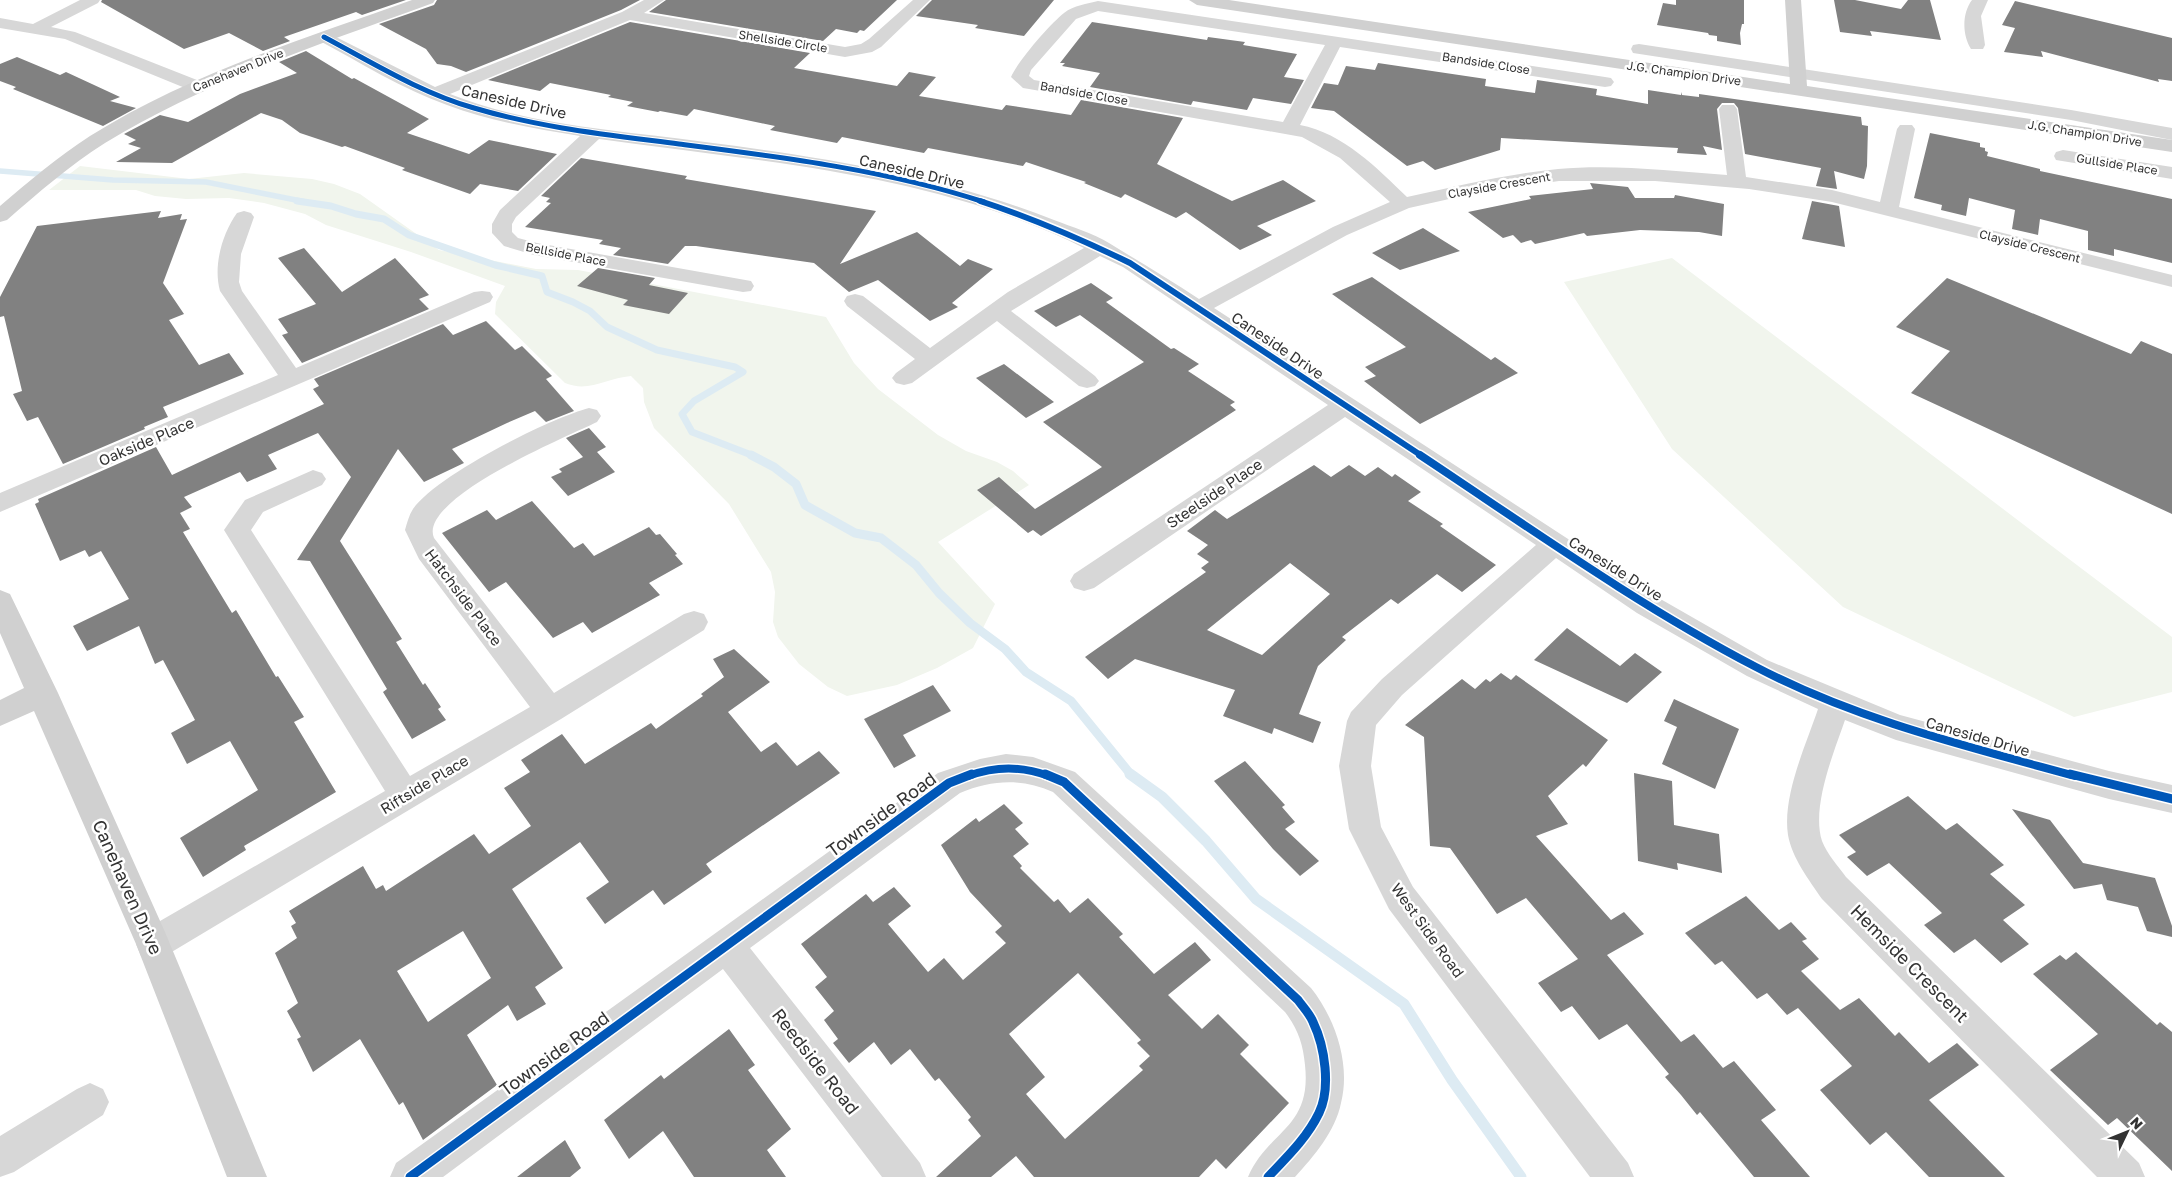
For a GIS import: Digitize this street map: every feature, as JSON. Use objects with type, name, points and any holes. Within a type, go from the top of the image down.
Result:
[{"type":"street","points":[[35,29],[92,0]]},
{"type":"street","name":"Canehaven Drive","points":[[0,216],[61,163],[126,122],[196,86],[427,0]]},
{"type":"street","points":[[434,94],[628,15],[656,0]]},
{"type":"street","name":"Shellside Circle","points":[[628,15],[845,52],[866,48],[875,43],[922,0]]},
{"type":"street","name":"J.G. Champion Drive","points":[[1196,0],[1799,82],[2071,115],[2172,134]]},
{"type":"street","points":[[1794,0],[1799,82]]},
{"type":"street","points":[[1977,45],[1972,18],[1980,0]]},
{"type":"street","name":"Bandside Close","points":[[1403,204],[1352,156],[1324,139],[1289,128],[1029,84],[1020,77],[1023,69],[1070,16],[1081,10],[1098,6],[1336,40],[1605,82]]},
{"type":"street","points":[[0,24],[69,35],[196,86]]},
{"type":"street","name":"Caneside Drive","points":[[324,37],[434,94],[472,108],[595,133],[850,170],[932,188],[1021,213],[1101,247],[1130,263],[1554,545],[1647,605],[1757,668],[1835,703],[1896,727],[2109,786],[2172,799]]},
{"type":"street","points":[[1289,128],[1336,40]]},
{"type":"street","name":"J.G. Champion Drive","points":[[1639,49],[1799,82],[2172,146]]},
{"type":"street","points":[[1728,109],[1737,182]]},
{"type":"street","points":[[1888,210],[1906,128]]},
{"type":"street","name":"Bellside Place","points":[[595,133],[507,214],[502,224],[502,233],[511,242],[534,249],[743,286]]},
{"type":"street","name":"Gullside Place","points":[[2063,156],[2172,173]]},
{"type":"street","name":"Clayside Crescent","points":[[1198,308],[1340,231],[1403,204],[1476,187],[1559,175],[1655,174],[1737,182],[1832,196],[2172,281]]},
{"type":"street","points":[[244,218],[226,270],[227,280],[231,291],[292,378]]},
{"type":"street","points":[[904,378],[997,311],[1101,247]]},
{"type":"street","name":"Oakside Place","points":[[0,504],[482,297]]},
{"type":"street","points":[[854,301],[930,360]]},
{"type":"street","points":[[997,311],[1087,380]]},
{"type":"street","name":"Steelside Place","points":[[1084,581],[1344,406]]},
{"type":"street","name":"Hatchside Place","points":[[550,710],[428,552],[418,530],[422,515],[433,500],[459,480],[589,416]]},
{"type":"street","points":[[313,479],[254,506],[237,530],[405,796]]},
{"type":"street","name":"West Side Road","points":[[1554,545],[1392,686],[1362,721],[1355,766],[1365,829],[1401,898],[1614,1177]]},
{"type":"street","name":"Canehaven Drive","points":[[0,601],[43,693],[153,944],[247,1177]]},
{"type":"street","name":"Riftside Place","points":[[153,944],[550,710],[694,622]]},
{"type":"street","points":[[0,714],[43,693]]},
{"type":"street","name":"Hemside Crescent","points":[[1835,703],[1805,802],[1804,835],[1816,862],[1834,888],[2125,1177]]},
{"type":"street","name":"Townside Road","points":[[410,1177],[949,782],[973,773],[1003,766],[1041,771],[1064,782],[1298,1000],[1314,1024],[1324,1057],[1324,1085],[1320,1112],[1300,1143],[1268,1177]]},
{"type":"street","name":"Reedside Road","points":[[726,945],[906,1177]]},
{"type":"street","points":[[0,1158],[90,1102]]},
{"type":"shaded area","points":[[80,166],[189,179],[244,173],[312,179],[334,184],[360,194],[439,250],[536,269],[578,270],[826,317],[854,363],[878,389],[938,435],[966,451],[997,462],[1013,471],[1029,485],[938,542],[995,604],[973,648],[937,668],[897,685],[847,696],[828,687],[799,664],[778,637],[773,622],[775,592],[771,572],[729,504],[654,428],[644,402],[643,388],[631,376],[590,386],[574,386],[565,383],[495,314],[496,302],[505,286],[411,252],[326,225],[305,214],[264,203],[229,198],[186,199],[155,196],[136,190],[49,190]]},
{"type":"shaded area","points":[[1672,258],[2172,637],[2172,692],[2074,717],[1843,607],[1672,449],[1564,282]]},
{"type":"building","points":[[102,0],[406,0],[362,15],[356,12],[284,37],[290,41],[263,51],[229,33],[184,49],[101,2]]},
{"type":"building","points":[[437,0],[640,0],[621,10],[466,72],[451,66],[437,64],[426,49],[379,24],[434,5]]},
{"type":"building","points":[[666,0],[897,0],[864,31],[860,30],[857,33],[836,29],[823,41],[649,12]]},
{"type":"building","points":[[932,0],[1054,0],[1024,36],[975,28],[978,25],[916,16]]},
{"type":"building","points":[[1676,0],[1744,0],[1744,24],[1742,24],[1740,33],[1741,45],[1717,41],[1717,36],[1709,35],[1708,33],[1657,25],[1663,3],[1676,5]]},
{"type":"building","points":[[1834,0],[1855,0],[1901,9],[1908,0],[1930,0],[1941,40],[1870,31],[1872,36],[1840,32]]},
{"type":"building","points":[[2015,1],[2172,38],[2172,81],[2158,79],[2159,82],[2041,51],[2043,57],[2004,52],[2015,28],[2002,25]]},
{"type":"building","points":[[630,22],[810,53],[794,68],[897,86],[909,72],[936,77],[919,96],[1002,110],[1006,105],[1071,115],[1081,100],[1183,118],[1157,164],[1232,201],[1283,180],[1316,201],[1257,226],[1272,235],[1240,250],[1186,212],[1176,218],[1125,194],[1121,198],[1084,183],[1086,182],[1026,162],[1023,166],[928,148],[924,153],[842,137],[837,143],[770,130],[775,126],[694,109],[687,116],[627,106],[633,102],[608,97],[611,95],[550,83],[540,91],[488,80]]},
{"type":"building","points":[[1092,22],[1207,40],[1208,37],[1245,42],[1243,45],[1297,54],[1284,77],[1304,80],[1291,104],[1253,98],[1247,110],[1193,101],[1191,105],[1090,87],[1100,73],[1062,66],[1065,63],[1060,63]]},
{"type":"building","points":[[306,51],[352,79],[354,78],[429,119],[407,133],[469,154],[489,140],[557,154],[518,191],[480,184],[470,194],[402,170],[405,168],[345,146],[342,147],[300,133],[282,120],[261,113],[172,163],[116,162],[141,148],[128,144],[136,140],[124,134],[160,115],[188,122],[240,94],[297,73],[279,62]]},
{"type":"building","points":[[17,57],[60,75],[66,72],[120,97],[110,101],[136,108],[103,126],[13,89],[16,87],[0,81],[0,64]]},
{"type":"building","points":[[1378,63],[1486,79],[1485,86],[1535,93],[1537,80],[1597,89],[1596,95],[1648,104],[1648,90],[1681,95],[1681,92],[1682,95],[1699,97],[1699,94],[1861,117],[1862,125],[1868,126],[1867,166],[1864,179],[1834,171],[1837,189],[1816,186],[1821,168],[1745,154],[1738,108],[1734,103],[1722,103],[1717,109],[1722,150],[1703,146],[1707,155],[1677,153],[1678,148],[1501,138],[1500,150],[1435,170],[1423,161],[1407,166],[1334,111],[1311,108],[1324,83],[1338,85],[1346,66],[1375,70]]},
{"type":"building","points":[[1930,133],[1980,143],[1980,147],[1985,148],[1985,151],[1988,152],[1987,156],[2040,169],[2040,171],[2172,199],[2172,263],[2114,249],[2114,256],[2088,250],[2088,231],[2040,219],[2038,235],[2012,229],[2015,210],[1969,198],[1966,216],[1941,210],[1942,205],[1914,198]]},
{"type":"building","points":[[581,158],[687,176],[685,179],[876,211],[840,264],[917,232],[960,266],[968,259],[993,269],[952,303],[958,307],[930,321],[878,280],[849,292],[814,263],[685,246],[668,264],[613,255],[621,248],[599,244],[603,240],[525,227],[551,203],[546,202],[550,198],[541,196]]},
{"type":"building","points":[[1590,183],[1628,187],[1635,198],[1674,198],[1675,195],[1724,204],[1722,236],[1699,232],[1640,230],[1587,236],[1584,233],[1535,244],[1531,240],[1521,243],[1513,235],[1503,238],[1468,212],[1531,199],[1529,196],[1593,189]]},
{"type":"building","points":[[1812,201],[1839,206],[1845,247],[1802,239]]},
{"type":"building","points":[[161,211],[158,218],[182,214],[180,220],[187,219],[163,283],[184,314],[169,320],[199,365],[229,353],[244,374],[163,407],[168,417],[144,427],[145,429],[63,464],[38,417],[27,421],[13,394],[22,391],[4,316],[0,317],[0,297],[37,226]]},
{"type":"building","points":[[1423,228],[1460,251],[1400,270],[1372,253]]},
{"type":"building","points":[[304,248],[342,292],[395,258],[429,295],[419,299],[429,309],[302,363],[282,335],[288,333],[278,319],[316,304],[278,258]]},
{"type":"building","points":[[598,268],[655,278],[649,285],[688,293],[669,314],[623,305],[628,300],[577,286]]},
{"type":"building","points":[[1372,277],[1491,360],[1495,357],[1518,373],[1420,424],[1364,381],[1376,376],[1365,367],[1406,347],[1332,294]]},
{"type":"building","points":[[1947,278],[2131,354],[2141,341],[2172,354],[2172,514],[1911,393],[1950,351],[1896,327]]},
{"type":"building","points":[[1091,283],[1113,298],[1106,302],[1171,349],[1174,348],[1199,364],[1188,371],[1235,402],[1230,405],[1236,410],[1041,536],[1033,530],[1028,533],[977,490],[999,477],[1035,509],[1102,467],[1043,422],[1144,362],[1080,315],[1056,327],[1034,311]]},
{"type":"building","points":[[486,321],[515,350],[522,346],[552,376],[546,379],[574,411],[546,422],[535,411],[452,449],[464,463],[424,482],[398,449],[340,541],[402,639],[396,642],[423,685],[425,683],[441,707],[438,709],[446,720],[412,739],[383,692],[387,689],[310,561],[297,560],[351,477],[318,433],[268,455],[277,469],[247,482],[240,472],[184,497],[192,507],[180,513],[190,529],[183,532],[232,613],[236,610],[276,677],[278,676],[304,717],[294,722],[336,792],[244,846],[246,850],[203,877],[180,838],[258,790],[230,741],[187,764],[171,733],[195,720],[163,660],[155,664],[139,626],[87,651],[73,626],[129,599],[101,551],[89,557],[85,550],[60,561],[35,504],[39,502],[38,499],[156,447],[172,475],[324,404],[313,389],[319,386],[314,379],[443,324],[453,335]]},
{"type":"building","points":[[1004,364],[1054,402],[1026,418],[976,378]]},
{"type":"building","points":[[589,428],[606,447],[597,452],[615,472],[568,496],[551,477],[562,472],[559,469],[583,457],[566,438]]},
{"type":"building","points":[[1314,465],[1331,477],[1349,465],[1365,476],[1378,467],[1392,477],[1395,474],[1421,492],[1408,501],[1443,524],[1440,526],[1496,565],[1462,592],[1437,574],[1398,604],[1391,599],[1342,637],[1346,640],[1318,666],[1299,714],[1321,722],[1313,743],[1274,728],[1272,734],[1223,716],[1235,690],[1135,659],[1108,679],[1085,657],[1206,572],[1201,568],[1209,562],[1197,554],[1208,545],[1187,531],[1215,510],[1227,519]],"holes":[[[1290,563],[1330,594],[1262,655],[1207,630]]]},
{"type":"building","points":[[532,501],[574,548],[583,543],[594,556],[649,527],[656,535],[660,534],[683,564],[649,583],[660,595],[592,633],[583,622],[553,638],[506,582],[489,592],[442,533],[487,510],[496,520]]},
{"type":"building","points":[[1567,628],[1620,666],[1635,653],[1662,672],[1627,703],[1534,660]]},
{"type":"building","points":[[734,649],[770,682],[728,712],[761,752],[776,742],[797,766],[819,751],[840,773],[706,864],[712,872],[664,905],[653,890],[605,924],[586,898],[609,882],[580,842],[512,889],[563,968],[535,987],[546,1004],[517,1021],[508,1005],[467,1035],[497,1085],[423,1140],[403,1102],[399,1105],[360,1039],[313,1072],[297,1039],[301,1037],[287,1011],[298,1003],[275,953],[297,938],[291,926],[296,923],[289,911],[363,866],[376,889],[383,885],[386,891],[474,834],[489,854],[531,826],[504,788],[530,772],[521,760],[562,734],[585,764],[651,723],[656,729],[703,696],[701,694],[724,677],[713,659]],"holes":[[[463,931],[491,978],[428,1022],[397,971]]]},
{"type":"building","points":[[1501,673],[1511,680],[1516,675],[1608,740],[1586,767],[1583,764],[1548,796],[1568,824],[1536,836],[1611,920],[1624,912],[1644,934],[1607,955],[1681,1042],[1694,1034],[1723,1068],[1734,1061],[1776,1110],[1761,1120],[1810,1177],[1754,1177],[1700,1112],[1697,1115],[1665,1077],[1669,1074],[1627,1024],[1599,1040],[1572,1006],[1561,1012],[1538,983],[1578,959],[1526,898],[1497,914],[1450,848],[1430,846],[1424,737],[1405,725],[1462,679],[1475,689],[1486,679],[1490,682]]},
{"type":"building","points":[[933,685],[951,711],[903,735],[916,756],[894,768],[864,719]]},
{"type":"building","points":[[1674,699],[1739,729],[1715,789],[1662,764],[1677,727],[1664,721]]},
{"type":"building","points":[[1245,761],[1285,805],[1282,807],[1295,822],[1285,829],[1319,861],[1300,876],[1273,849],[1214,781]]},
{"type":"building","points":[[1634,773],[1672,781],[1674,825],[1719,834],[1722,873],[1677,863],[1678,870],[1638,861]]},
{"type":"building","points":[[1908,796],[1946,830],[1957,823],[2004,865],[1990,874],[2025,905],[2003,920],[2029,944],[2001,963],[1975,939],[1954,953],[1924,925],[1942,913],[1889,863],[1867,876],[1847,857],[1856,852],[1839,835]]},
{"type":"building","points":[[1004,804],[1023,823],[1015,829],[1029,844],[1013,856],[1022,866],[1020,868],[1054,902],[1058,899],[1070,913],[1088,898],[1123,934],[1119,937],[1154,974],[1195,942],[1211,960],[1168,995],[1202,1029],[1218,1014],[1249,1045],[1240,1054],[1289,1103],[1226,1169],[1216,1159],[1199,1177],[1034,1177],[1016,1156],[991,1177],[936,1177],[981,1136],[968,1120],[971,1117],[939,1078],[935,1081],[910,1049],[891,1065],[874,1042],[849,1063],[833,1043],[838,1039],[824,1020],[834,1011],[815,987],[827,977],[801,944],[866,894],[873,902],[894,887],[911,906],[888,924],[928,972],[944,958],[963,980],[1006,943],[995,932],[1002,926],[970,892],[941,845],[976,818],[979,822]],"holes":[[[1078,973],[1141,1040],[1137,1043],[1150,1056],[1139,1066],[1143,1070],[1065,1139],[1026,1094],[1045,1077],[1009,1034]]]},
{"type":"building","points":[[2012,809],[2050,820],[2083,863],[2155,878],[2172,926],[2172,937],[2147,931],[2138,907],[2107,900],[2102,884],[2074,889]]},
{"type":"building","points":[[1746,896],[1779,930],[1791,922],[1807,939],[1802,941],[1819,959],[1801,971],[1840,1010],[1859,998],[1895,1036],[1899,1032],[1929,1063],[1957,1043],[1979,1065],[1929,1100],[2005,1177],[1929,1177],[1886,1132],[1870,1145],[1820,1090],[1852,1066],[1798,1008],[1787,1015],[1767,993],[1757,999],[1722,961],[1715,965],[1685,933]]},
{"type":"building","points":[[2076,952],[2157,1025],[2160,1022],[2172,1032],[2172,1171],[2117,1118],[2108,1125],[2050,1070],[2098,1034],[2033,974],[2060,955],[2066,960]]},
{"type":"building","points":[[729,1029],[755,1065],[748,1070],[791,1129],[767,1150],[786,1177],[694,1177],[663,1131],[629,1159],[604,1120],[661,1075],[664,1079]]},
{"type":"building","points":[[565,1140],[581,1168],[570,1177],[517,1177]]},
{"type":"waterway","points":[[0,171],[113,180],[206,182],[306,202]]},
{"type":"waterway","points":[[297,201],[331,206],[356,214],[384,219],[409,235],[495,265],[542,276],[547,292],[590,311],[607,327],[657,350],[735,367],[743,372],[694,401],[682,414],[692,432],[754,456]]},
{"type":"waterway","points":[[751,455],[774,467],[796,484],[805,505],[855,533],[881,538],[916,565],[939,593],[970,623],[1005,649],[1026,672],[1071,701],[1131,775]]},
{"type":"waterway","points":[[1131,775],[1162,797],[1206,841],[1256,899],[1404,1004],[1452,1080],[1521,1177]]},
{"type":"cycle path","points":[[324,37],[434,94],[501,116],[587,132],[758,154],[868,173],[976,200],[1029,217],[1080,238],[1130,263],[1647,605],[1757,668],[1835,703],[1896,727],[2109,785],[2172,799]]},
{"type":"cycle path","points":[[410,1177],[949,783],[980,772],[1006,768],[1020,768],[1033,771],[1064,782],[1298,1000],[1310,1016],[1318,1035],[1323,1058],[1325,1082],[1322,1104],[1314,1122],[1302,1139],[1268,1177]]}]
